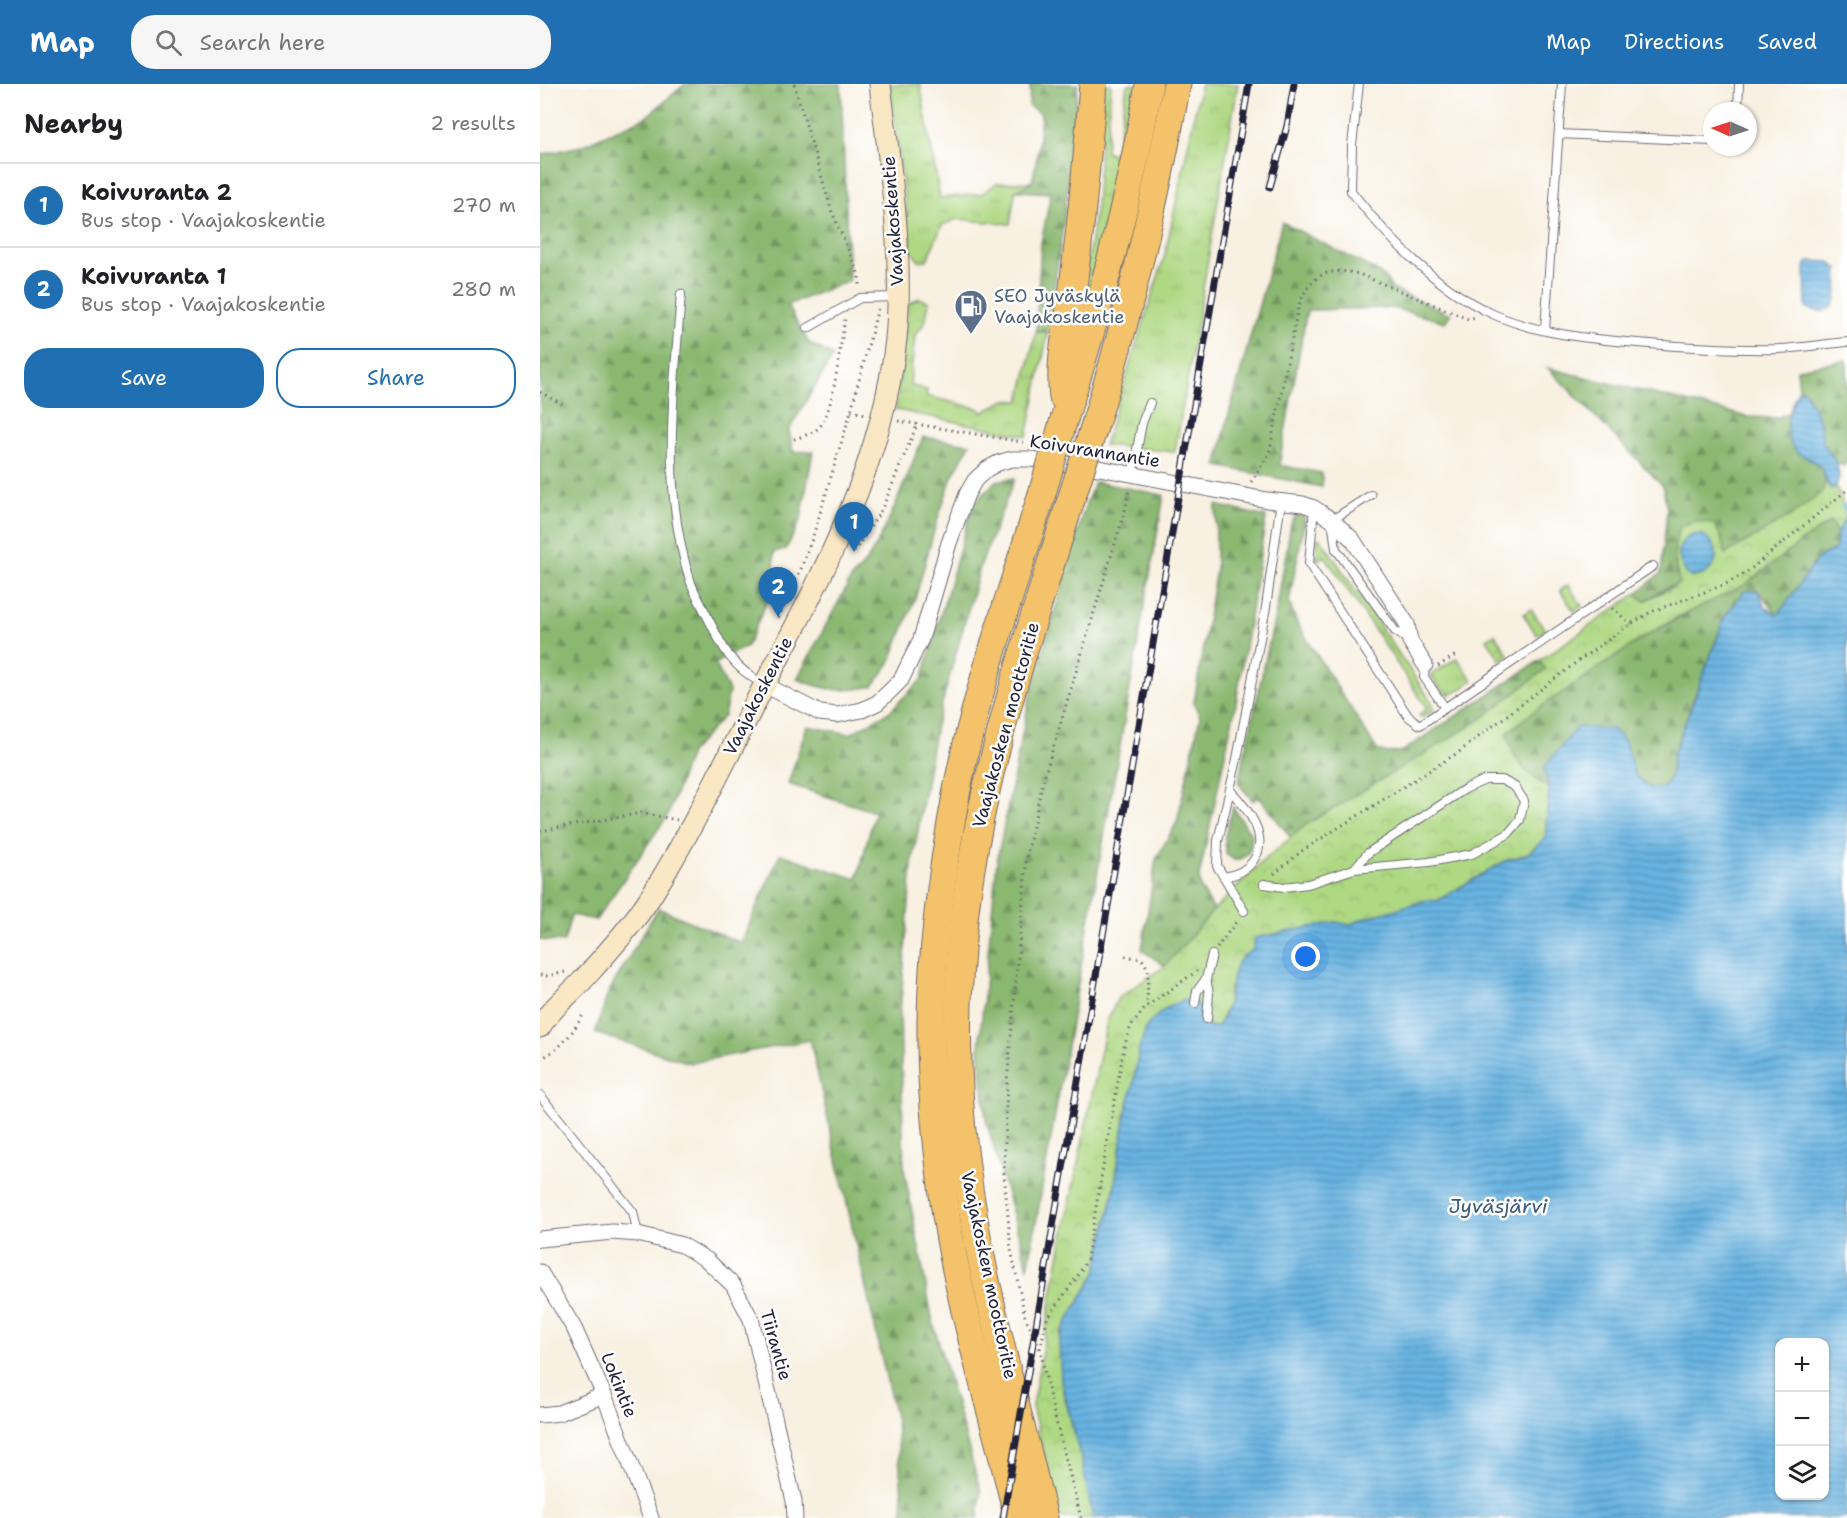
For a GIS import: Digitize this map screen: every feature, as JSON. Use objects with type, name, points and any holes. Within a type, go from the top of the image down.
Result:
[{"type":"highway","points":[[1065,416],[1061,385],[1064,347],[1086,177],[1093,84]]},
{"type":"highway","name":"Vaajakosken moottoritie","points":[[1018,1518],[965,1314],[944,1203],[933,1094],[932,984],[942,886],[957,793],[993,652],[1099,305],[1120,224],[1149,84]]},
{"type":"highway","name":"Vaajakosken moottoritie","points":[[1044,1518],[992,1307],[970,1196],[959,1090],[958,1021],[961,955],[979,821],[1011,696],[1096,421],[1137,272],[1157,187],[1177,84]]},
{"type":"main road","name":"Vaajakoskentie","points":[[541,1018],[582,981],[632,923],[650,897],[765,685],[835,546],[858,492],[883,412],[890,378],[890,297],[898,256],[892,181],[880,84]]},
{"type":"street","name":"Koivurannantie","points":[[765,685],[820,713],[837,715],[862,710],[877,703],[901,680],[921,639],[957,519],[975,480],[987,469],[1012,459],[1030,459],[1099,468],[1267,500],[1303,504],[1314,508],[1332,520],[1353,540],[1407,624],[1410,641],[1425,665]]},
{"type":"street","name":"Tiirantie","points":[[540,1239],[613,1232],[638,1234],[682,1245],[707,1260],[733,1285],[752,1319],[794,1501],[795,1518]]},
{"type":"street","name":"Lokintie","points":[[540,1272],[574,1328],[604,1395],[651,1518]]},
{"type":"street","points":[[540,1415],[559,1413],[604,1395]]},
{"type":"lane","points":[[1359,84],[1352,145],[1351,191],[1391,237],[1440,283],[1495,315],[1545,330],[1604,340],[1701,348],[1781,349],[1847,342]]},
{"type":"lane","points":[[1545,330],[1562,84]]},
{"type":"lane","points":[[1738,102],[1739,84]]},
{"type":"lane","points":[[1559,134],[1703,141]]},
{"type":"lane","points":[[681,294],[675,375],[672,478],[682,549],[692,584],[720,642],[743,672],[765,685]]},
{"type":"lane","points":[[808,328],[860,298],[890,297]]},
{"type":"lane","points":[[1132,476],[1142,423],[1150,403]]},
{"type":"lane","points":[[1332,520],[1371,495]]},
{"type":"lane","points":[[1244,911],[1216,866],[1218,841],[1266,607],[1281,501]]},
{"type":"lane","points":[[1314,508],[1309,564],[1408,716],[1420,725],[1653,566]]},
{"type":"lane","points":[[1425,665],[1424,677],[1445,708]]},
{"type":"lane","points":[[1264,884],[1284,887],[1308,884],[1354,869],[1439,861],[1472,854],[1508,834],[1520,820],[1524,801],[1515,787],[1502,780],[1485,780],[1465,789],[1368,853],[1354,869]]},
{"type":"lane","points":[[1224,877],[1236,875],[1252,864],[1261,840],[1255,824],[1242,803],[1230,790]]},
{"type":"lane","points":[[1195,1003],[1197,991],[1206,979],[1212,955]]},
{"type":"lane","points":[[1206,979],[1209,993],[1207,1019]]},
{"type":"lane","points":[[540,1095],[633,1212],[638,1234]]},
{"type":"path","points":[[794,84],[832,212],[859,275],[860,298]]},
{"type":"path","points":[[1251,482],[1269,454],[1298,308],[1303,295],[1317,277],[1343,270],[1359,274],[1468,319]]},
{"type":"path","name":"Vaajakoskentie","points":[[773,627],[805,558],[890,297]]},
{"type":"path","points":[[794,439],[811,433],[821,424],[835,378],[848,305]]},
{"type":"path","points":[[540,392],[562,404]]},
{"type":"path","points":[[851,411],[870,415]]},
{"type":"path","points":[[893,420],[1035,444]]},
{"type":"path","points":[[854,552],[882,509],[917,425]]},
{"type":"path","points":[[1081,1518],[1050,1398],[1040,1349],[1025,1317],[1011,1249],[1004,1173],[1007,1083],[1027,854],[1043,781],[1126,507],[1132,476]]},
{"type":"path","points":[[1264,884],[1280,867],[1303,850],[1460,752],[1578,661],[1631,624],[1651,612],[1726,584],[1747,572],[1847,490]]},
{"type":"path","points":[[1603,600],[1631,624]]},
{"type":"path","points":[[540,831],[641,813],[680,821]]},
{"type":"path","points":[[1040,1349],[1047,1319],[1087,1259],[1124,1047],[1131,1026],[1147,1006],[1197,971],[1212,955],[1244,911]]},
{"type":"path","points":[[1125,956],[1142,959],[1148,969],[1147,1006]]},
{"type":"path","points":[[540,975],[561,974],[572,969]]},
{"type":"path","points":[[540,1059],[556,1051],[565,1042],[584,1013]]},
{"type":"green space","points":[[685,84],[841,84],[849,281],[787,305],[809,343],[833,356],[789,430],[793,452],[813,451],[801,519],[786,549],[774,552],[775,583],[747,646],[715,663],[729,691],[724,716],[690,753],[668,815],[596,920],[571,915],[564,942],[540,940],[540,155],[581,146],[646,117]]},
{"type":"green space","points":[[890,84],[920,84],[940,198],[981,194],[997,183],[1032,182],[1015,192],[1010,224],[957,219],[942,225],[927,260],[919,261],[911,251]]},
{"type":"green space","points":[[1030,84],[1078,84],[1064,219],[1048,332],[1036,332],[1041,243],[1051,193],[1015,191],[1032,182],[1037,158],[1041,114],[1029,106]]},
{"type":"green space","points":[[1104,84],[1111,84],[1106,151],[1113,155],[1117,146],[1127,84],[1135,84],[1104,237],[1072,364],[1096,207]]},
{"type":"green space","points":[[1201,84],[1238,84],[1175,452],[1104,445],[1165,255]]},
{"type":"green space","points":[[1282,222],[1377,271],[1387,280],[1392,289],[1451,314],[1445,322],[1393,308],[1307,310],[1279,465],[1322,473],[1322,487],[1217,466],[1227,421]]},
{"type":"green space","points":[[919,298],[929,302],[925,323],[915,335],[910,385],[927,390],[926,396],[980,409],[982,413],[1005,400],[1020,401],[1036,332],[1048,332],[1027,436],[896,410],[908,304]]},
{"type":"green space","points":[[1847,360],[1847,458],[1844,466],[1837,463],[1823,443],[1820,422],[1805,391],[1799,389],[1797,369]]},
{"type":"green space","points":[[1548,368],[1748,417],[1776,418],[1789,413],[1792,444],[1799,454],[1819,466],[1825,479],[1824,489],[1794,514],[1724,555],[1721,537],[1676,572],[1681,583],[1666,588],[1645,601],[1636,594],[1661,573],[1667,510],[1663,486]]},
{"type":"green space","points":[[923,437],[970,444],[952,477],[915,599],[890,663],[873,686],[862,688],[835,690],[797,679],[852,577],[873,551],[883,532]]},
{"type":"green space","points":[[1015,478],[981,564],[936,725],[912,865],[900,1013],[904,1169],[933,1323],[981,1492],[978,1518],[904,1518],[896,1421],[810,1040],[690,1063],[595,1033],[608,993],[658,908],[741,943],[780,854],[857,879],[875,812],[788,784],[807,726],[850,734],[889,712],[922,679],[973,504],[996,481]]},
{"type":"green space","points":[[1095,482],[1164,495],[1028,1268],[986,1120],[979,1048],[997,860],[1029,700],[1085,506]]},
{"type":"green space","points":[[1825,482],[1831,489],[1836,487],[1847,513],[1837,533],[1831,521],[1743,586],[1678,617],[1641,639],[1526,717],[1507,733],[1513,752],[1521,766],[1549,788],[1545,839],[1527,854],[1505,861],[1437,901],[1362,919],[1350,925],[1336,922],[1253,950],[1229,990],[1228,1004],[1218,1027],[1201,1022],[1176,1005],[1165,1009],[1147,1026],[1140,1046],[1126,1112],[1114,1190],[1096,1273],[1060,1334],[1063,1392],[1082,1462],[1093,1518],[1060,1518],[1032,1407],[1060,1251],[1107,1021],[1118,998],[1165,966],[1214,910],[1264,860],[1307,824],[1477,722],[1546,669],[1539,661],[1636,594],[1645,601],[1680,583],[1674,555],[1680,527],[1694,521],[1713,523],[1721,537],[1725,554],[1795,513],[1823,491]]},
{"type":"green space","points":[[1216,505],[1266,517],[1236,703],[1199,877],[1201,889],[1214,910],[1165,966],[1142,950],[1156,859],[1177,822],[1200,717],[1194,703],[1216,569]]},
{"type":"green space","points":[[1299,510],[1305,519],[1289,602],[1298,625],[1377,750],[1388,753],[1403,751],[1539,661],[1546,669],[1477,722],[1307,824],[1291,838],[1259,797],[1253,801],[1238,783],[1276,612],[1291,524]]},
{"type":"green space","points":[[1832,521],[1837,533],[1836,549],[1815,562],[1778,615],[1758,591],[1732,608],[1724,618],[1674,752],[1670,777],[1663,788],[1650,788],[1635,775],[1544,768],[1549,788],[1526,772],[1516,760],[1506,734],[1526,717],[1641,639],[1709,601]]},
{"type":"green space","points":[[1320,538],[1433,704],[1433,711],[1422,717],[1419,715],[1427,708],[1325,556],[1316,561],[1317,539]]},
{"type":"green space","points":[[1568,585],[1582,606],[1574,611],[1560,590]]},
{"type":"green space","points":[[1531,609],[1545,630],[1537,635],[1523,614]]},
{"type":"green space","points":[[1495,634],[1508,655],[1500,660],[1487,639]]},
{"type":"green space","points":[[1457,658],[1473,680],[1458,691],[1445,693],[1431,675]]},
{"type":"green space","points":[[1233,807],[1252,836],[1251,846],[1246,856],[1234,860],[1226,854],[1225,836]]},
{"type":"water","points":[[1810,261],[1830,262],[1838,269],[1835,302],[1831,308],[1826,310],[1817,311],[1806,308],[1805,269],[1806,264]]},
{"type":"water","points":[[1799,389],[1805,391],[1820,422],[1823,443],[1837,463],[1839,477],[1836,487],[1831,489],[1816,462],[1797,452],[1789,437],[1789,412]]},
{"type":"water","name":"Jyväsjärvi","points":[[1847,515],[1847,1518],[1093,1518],[1082,1462],[1061,1381],[1059,1341],[1065,1325],[1096,1273],[1114,1190],[1126,1112],[1140,1046],[1147,1026],[1165,1009],[1184,999],[1200,1007],[1203,1023],[1211,1027],[1218,1027],[1227,1007],[1236,966],[1246,954],[1253,950],[1255,938],[1336,922],[1350,925],[1362,919],[1427,900],[1437,901],[1505,861],[1527,854],[1545,839],[1549,788],[1544,768],[1577,727],[1612,729],[1625,742],[1635,775],[1650,788],[1663,788],[1670,777],[1674,752],[1726,615],[1744,591],[1758,591],[1765,607],[1778,615],[1815,562],[1836,549],[1837,533]]},
{"type":"water","points":[[1700,534],[1713,545],[1716,560],[1707,572],[1700,576],[1690,577],[1681,564],[1679,550],[1685,539]]},
{"type":"waterway","points":[[1843,506],[1847,510]]},
{"type":"railway","points":[[1003,1518],[1249,84]]},
{"type":"railway","points":[[1270,187],[1287,126],[1294,84]]},
{"type":"place","name":"SEO Jyväskylä Vaajakoskentie","points":[[971,335]]},
{"type":"place","name":"Koivuranta 2","points":[[854,552]]},
{"type":"place","name":"Koivuranta 1","points":[[778,617]]}]
